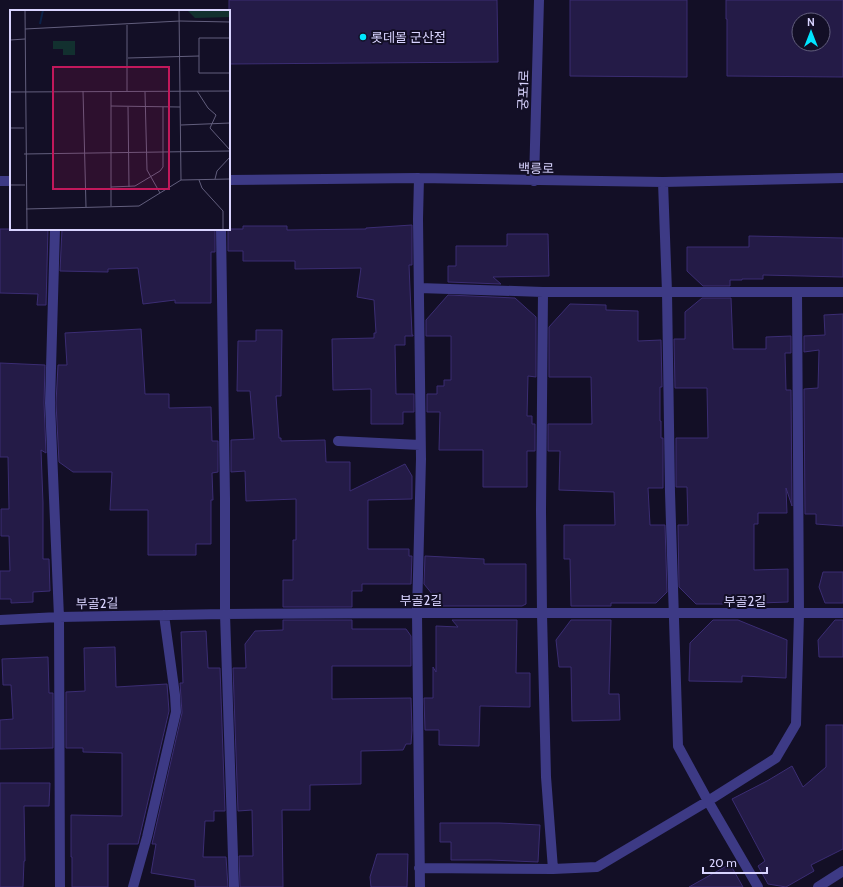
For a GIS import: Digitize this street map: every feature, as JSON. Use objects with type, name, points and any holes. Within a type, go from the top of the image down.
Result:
[{"type":"street","name":"궁포1로","points":[[534,181],[539,0]]},
{"type":"street","name":"백릉로","points":[[230,180],[419,178],[663,182],[843,178]]},
{"type":"street","points":[[419,178],[418,219],[421,459],[417,613],[420,887]]},
{"type":"street","points":[[663,182],[667,292],[670,492],[678,746],[708,802],[758,887]]},
{"type":"street","points":[[55,230],[50,403],[58,616],[60,887]]},
{"type":"street","points":[[221,230],[226,614],[234,887]]},
{"type":"street","points":[[420,288],[543,292],[843,292]]},
{"type":"street","points":[[543,292],[541,511],[542,614],[546,778],[553,869]]},
{"type":"street","points":[[419,868],[553,869],[597,867],[708,802],[776,758],[796,724],[799,614],[797,292]]},
{"type":"street","points":[[338,441],[420,445]]},
{"type":"street","name":"부골2길","points":[[0,620],[58,616],[226,614],[843,613]]},
{"type":"street","points":[[133,887],[147,838],[176,712],[164,615]]},
{"type":"street","points":[[818,887],[843,871]]},
{"type":"building","name":"롯데몰 군산점","points":[[229,0],[497,0],[498,62],[230,64]]},
{"type":"building","points":[[570,0],[687,0],[687,77],[570,76]]},
{"type":"building","points":[[726,0],[843,0],[843,77],[727,76]]},
{"type":"building","points":[[412,225],[412,265],[409,265],[413,336],[405,336],[405,345],[395,345],[396,394],[414,394],[414,412],[403,412],[403,424],[371,424],[371,389],[333,390],[332,339],[374,338],[374,333],[376,333],[374,300],[357,297],[361,268],[295,269],[295,261],[243,261],[243,251],[228,251],[228,230],[243,229],[243,226],[287,226],[287,230]]},
{"type":"building","points":[[0,229],[48,230],[46,305],[37,305],[38,294],[0,293]]},
{"type":"building","points":[[62,230],[215,230],[215,252],[211,252],[211,303],[175,303],[175,300],[143,304],[138,268],[108,269],[108,272],[60,271]]},
{"type":"building","points":[[507,234],[548,234],[549,276],[493,277],[501,284],[448,282],[448,266],[456,266],[456,246],[507,246]]},
{"type":"building","points":[[749,236],[843,238],[843,277],[763,275],[763,279],[730,280],[730,286],[703,286],[687,271],[687,247],[749,247]]},
{"type":"building","points":[[448,295],[515,298],[536,317],[536,377],[528,376],[527,416],[532,416],[532,424],[535,424],[535,451],[527,451],[527,487],[483,487],[483,450],[439,450],[440,412],[427,412],[427,394],[437,394],[437,386],[444,386],[444,380],[451,380],[451,336],[426,336],[426,320]]},
{"type":"building","points":[[702,298],[731,298],[733,349],[766,349],[766,337],[791,336],[791,353],[785,353],[786,390],[791,390],[792,506],[786,488],[787,513],[758,513],[758,524],[754,524],[754,570],[788,569],[788,602],[696,604],[679,587],[678,525],[688,525],[687,487],[676,487],[676,438],[708,438],[707,388],[675,388],[674,339],[685,339],[685,312]]},
{"type":"building","points":[[570,304],[606,305],[606,310],[638,311],[638,341],[661,340],[662,387],[660,387],[660,421],[661,438],[663,438],[663,488],[648,488],[650,525],[665,525],[667,592],[656,603],[611,603],[611,606],[571,606],[570,559],[564,559],[564,525],[615,525],[614,492],[559,490],[560,451],[548,451],[548,424],[592,424],[591,377],[549,377],[549,327]]},
{"type":"building","points":[[843,314],[843,526],[816,524],[816,514],[805,514],[804,389],[818,388],[819,350],[804,352],[804,336],[825,335],[824,315]]},
{"type":"building","points":[[141,329],[145,394],[169,394],[169,408],[211,407],[212,441],[218,441],[218,472],[212,473],[213,500],[211,500],[211,544],[196,544],[196,555],[148,555],[148,510],[110,510],[112,472],[73,472],[59,462],[56,403],[58,365],[67,365],[65,333]]},
{"type":"building","points":[[256,330],[282,330],[281,396],[276,396],[279,438],[281,438],[281,441],[325,440],[326,462],[350,462],[350,491],[405,464],[412,476],[412,499],[368,500],[368,549],[409,549],[409,556],[412,556],[411,584],[362,584],[362,591],[352,591],[352,607],[283,607],[283,580],[293,580],[293,540],[296,540],[296,499],[246,501],[245,471],[231,472],[231,440],[254,439],[250,391],[237,391],[238,341],[256,341]]},
{"type":"building","points":[[0,363],[45,365],[44,403],[46,453],[41,450],[43,559],[49,559],[50,591],[33,592],[33,602],[11,603],[11,599],[0,599],[0,571],[10,571],[9,536],[1,536],[1,509],[9,509],[8,457],[0,457]]},
{"type":"building","points":[[425,556],[484,559],[484,564],[526,564],[526,604],[522,606],[442,606],[424,584]]},
{"type":"building","points":[[823,572],[843,572],[843,603],[825,603],[819,587]]},
{"type":"building","points":[[283,620],[352,620],[352,629],[406,629],[411,636],[411,666],[332,666],[332,699],[411,698],[411,744],[406,744],[403,750],[361,751],[361,784],[310,785],[310,810],[282,810],[283,887],[240,887],[239,856],[253,856],[252,810],[238,811],[233,668],[246,668],[245,644],[255,631],[283,630]]},
{"type":"building","points":[[452,620],[517,620],[516,673],[530,673],[530,707],[480,706],[479,746],[439,745],[439,730],[425,730],[424,698],[433,698],[433,667],[436,672],[436,626],[458,627]]},
{"type":"building","points":[[571,620],[611,620],[609,694],[619,694],[620,720],[572,721],[571,667],[559,667],[556,640]]},
{"type":"building","points":[[713,620],[738,620],[787,640],[786,678],[742,676],[742,682],[689,681],[690,643]]},
{"type":"building","points":[[835,620],[843,620],[843,657],[819,657],[818,640]]},
{"type":"building","points":[[206,631],[208,668],[220,668],[225,811],[214,811],[214,821],[205,821],[203,857],[226,857],[228,887],[195,887],[195,880],[151,873],[156,844],[152,844],[182,713],[180,683],[183,683],[181,632]]},
{"type":"building","points":[[115,647],[116,687],[167,684],[169,711],[138,844],[108,844],[108,887],[72,887],[71,815],[122,816],[122,753],[83,752],[83,748],[66,748],[66,692],[85,691],[84,648]]},
{"type":"building","points":[[48,657],[49,693],[53,693],[53,748],[0,749],[0,720],[13,719],[11,685],[3,685],[2,659]]},
{"type":"building","points":[[826,725],[843,725],[843,849],[811,865],[814,871],[786,887],[768,884],[758,866],[765,861],[732,799],[792,766],[803,787],[826,767]]},
{"type":"building","points":[[0,783],[50,783],[49,806],[24,806],[25,861],[23,887],[0,887]]},
{"type":"building","points":[[440,823],[540,825],[538,862],[451,860],[451,842],[440,842]]},
{"type":"building","points":[[377,854],[408,854],[407,887],[371,887],[370,877]]},
{"type":"building","points":[[730,864],[743,887],[689,887]]},
{"type":"place","name":"롯데몰 군산점","points":[[363,37]]}]
